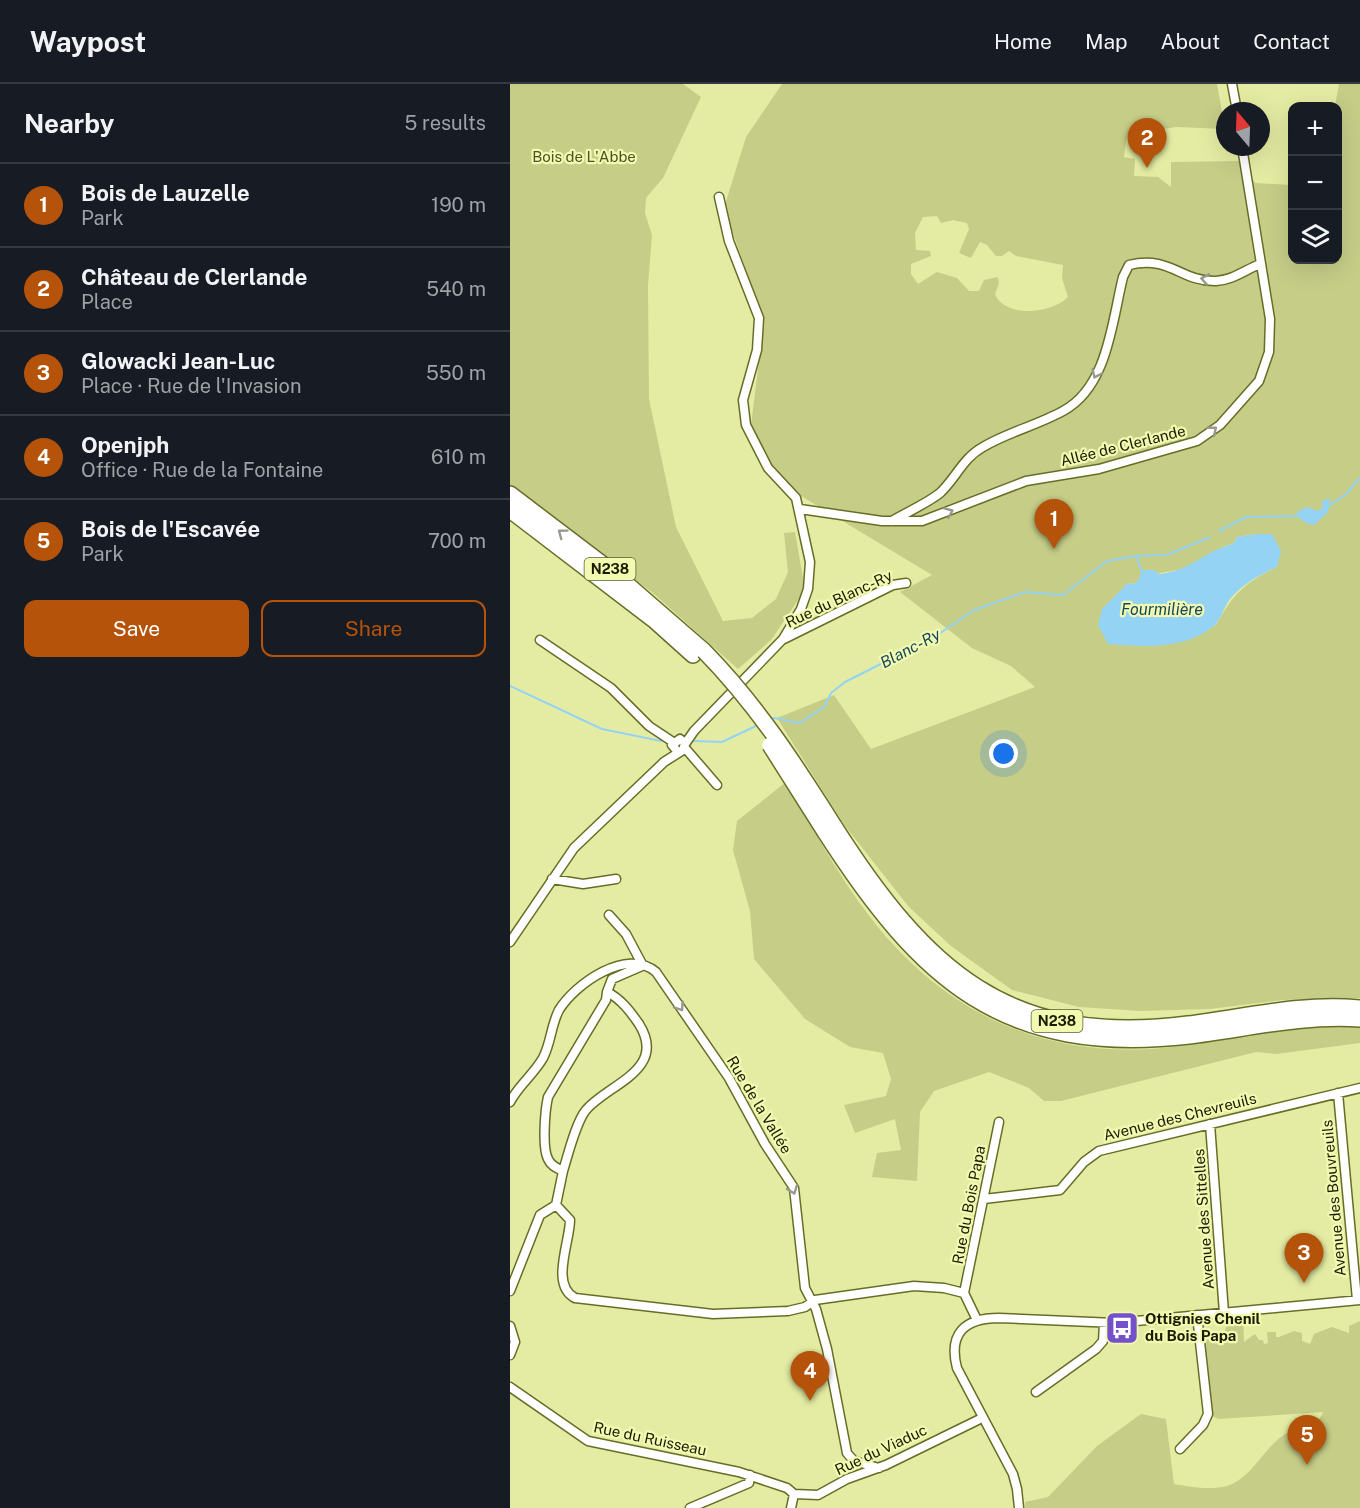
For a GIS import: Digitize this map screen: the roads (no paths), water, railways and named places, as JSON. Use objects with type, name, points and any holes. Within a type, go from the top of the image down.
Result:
[{"type":"highway","name":"N238","points":[[510,494],[614,573],[749,700],[771,729],[868,897],[914,952],[951,984],[981,1004],[1019,1022],[1070,1036],[1105,1040],[1148,1040],[1281,1022],[1360,1019]]},
{"type":"highway","name":"N238","points":[[510,510],[700,655]]},
{"type":"highway","name":"N238","points":[[829,829],[891,908],[943,963],[984,993],[1041,1018],[1104,1029],[1146,1028],[1297,1009],[1360,1008]]},
{"type":"street","points":[[1232,84],[1235,102]]},
{"type":"street","name":"Allée de Clerlande","points":[[800,509],[892,521],[926,521],[1026,481],[1099,470],[1194,442],[1209,435],[1255,387],[1267,360],[1270,328],[1243,156]]},
{"type":"street","name":"Rue du Blanc-Ry","points":[[510,942],[574,848],[664,762],[783,639],[798,616],[809,579],[810,562],[800,509],[795,498],[768,468],[746,425],[743,400],[757,350],[759,318],[729,241],[719,197]]},
{"type":"street","points":[[892,521],[939,493],[964,461],[983,447],[1065,411],[1079,400],[1090,387],[1103,359],[1129,265],[1144,261],[1160,262],[1196,278],[1215,281],[1231,278],[1260,264]]},
{"type":"street","name":"Rue du Blanc-Ry","points":[[783,639],[893,585],[906,583]]},
{"type":"street","points":[[540,640],[611,688],[649,726],[679,745],[717,785]]},
{"type":"street","points":[[552,879],[583,884],[616,879]]},
{"type":"street","name":"Rue de la Vallée","points":[[609,915],[626,934],[644,965],[656,972],[729,1078],[765,1144],[792,1184],[796,1199],[804,1283],[811,1301],[816,1306],[827,1349],[847,1453],[854,1461],[879,1468]]},
{"type":"street","points":[[563,1171],[551,1165],[546,1156],[548,1097],[606,1000],[612,979],[644,965]]},
{"type":"street","points":[[510,1102],[544,1056],[556,1016],[575,989],[595,976],[615,968],[644,965]]},
{"type":"street","points":[[510,1291],[540,1215],[556,1205],[563,1171],[585,1111],[633,1075],[646,1053],[647,1038],[639,1024],[619,998],[607,992]]},
{"type":"street","name":"Avenue des Chevreuils","points":[[984,1199],[1060,1190],[1084,1162],[1099,1151],[1360,1089]]},
{"type":"street","name":"Avenue des Bouvreuils","points":[[1338,1093],[1358,1300]]},
{"type":"street","name":"Rue du Bois Papa","points":[[963,1293],[999,1122]]},
{"type":"street","name":"Avenue des Sittelles","points":[[1210,1124],[1224,1313]]},
{"type":"street","points":[[556,1205],[570,1220],[562,1281],[568,1294],[583,1299],[704,1314],[772,1312],[799,1308],[811,1301],[914,1286],[944,1288],[963,1293],[977,1320]]},
{"type":"street","points":[[1019,1508],[1017,1489],[1012,1474],[957,1368],[954,1357],[953,1346],[961,1330],[977,1320],[999,1318],[1104,1324],[1358,1300]]},
{"type":"street","points":[[1180,1449],[1203,1425],[1208,1414],[1197,1315]]},
{"type":"street","points":[[1036,1392],[1096,1349],[1102,1341],[1104,1324]]},
{"type":"street","points":[[510,1326],[515,1342],[510,1355]]},
{"type":"street","name":"Rue du Ruisseau","points":[[510,1387],[588,1441],[750,1475],[788,1488],[794,1494]]},
{"type":"street","name":"Rue du Viaduc","points":[[794,1494],[818,1495],[852,1477],[879,1468],[978,1420]]},
{"type":"street","points":[[690,1508],[749,1483],[750,1475]]},
{"type":"street","points":[[791,1508],[794,1494]]},
{"type":"water","points":[[1330,498],[1328,512],[1314,525],[1306,523],[1297,516],[1297,512],[1307,507],[1317,511],[1323,508],[1322,501]]},
{"type":"water","name":"Fourmilière","points":[[1272,534],[1281,551],[1277,567],[1241,588],[1229,601],[1215,625],[1204,633],[1178,643],[1150,646],[1108,644],[1098,625],[1102,609],[1128,583],[1135,584],[1140,577],[1141,570],[1154,570],[1159,574],[1180,569],[1233,544],[1237,537]]},
{"type":"waterway","points":[[1329,506],[1346,494],[1360,478]]},
{"type":"waterway","points":[[1219,531],[1246,517],[1299,516]]},
{"type":"waterway","name":"Blanc-Ry","points":[[769,720],[774,718],[800,723],[824,707],[831,693],[845,682],[936,636],[974,610],[1025,592],[1063,595],[1107,561],[1136,556],[1167,555],[1210,537]]},
{"type":"waterway","points":[[1136,556],[1141,570]]},
{"type":"waterway","name":"Blanc-Ry","points":[[510,686],[602,729],[661,741]]},
{"type":"waterway","name":"Blanc-Ry","points":[[693,741],[722,742],[758,725]]},
{"type":"place","name":"Château de Clerlande","points":[[1147,168]]},
{"type":"place","name":"Bois de Lauzelle","points":[[1054,549]]},
{"type":"place","name":"Glowacki Jean-Luc","points":[[1304,1283]]},
{"type":"place","name":"Ottignies Chenil du Bois Papa","points":[[1122,1328]]},
{"type":"place","name":"Openjph","points":[[810,1401]]},
{"type":"place","name":"Bois de l'Escavée","points":[[1307,1465]]},
{"type":"park label","name":"Bois de L'Abbe","points":[[584,157]]}]
